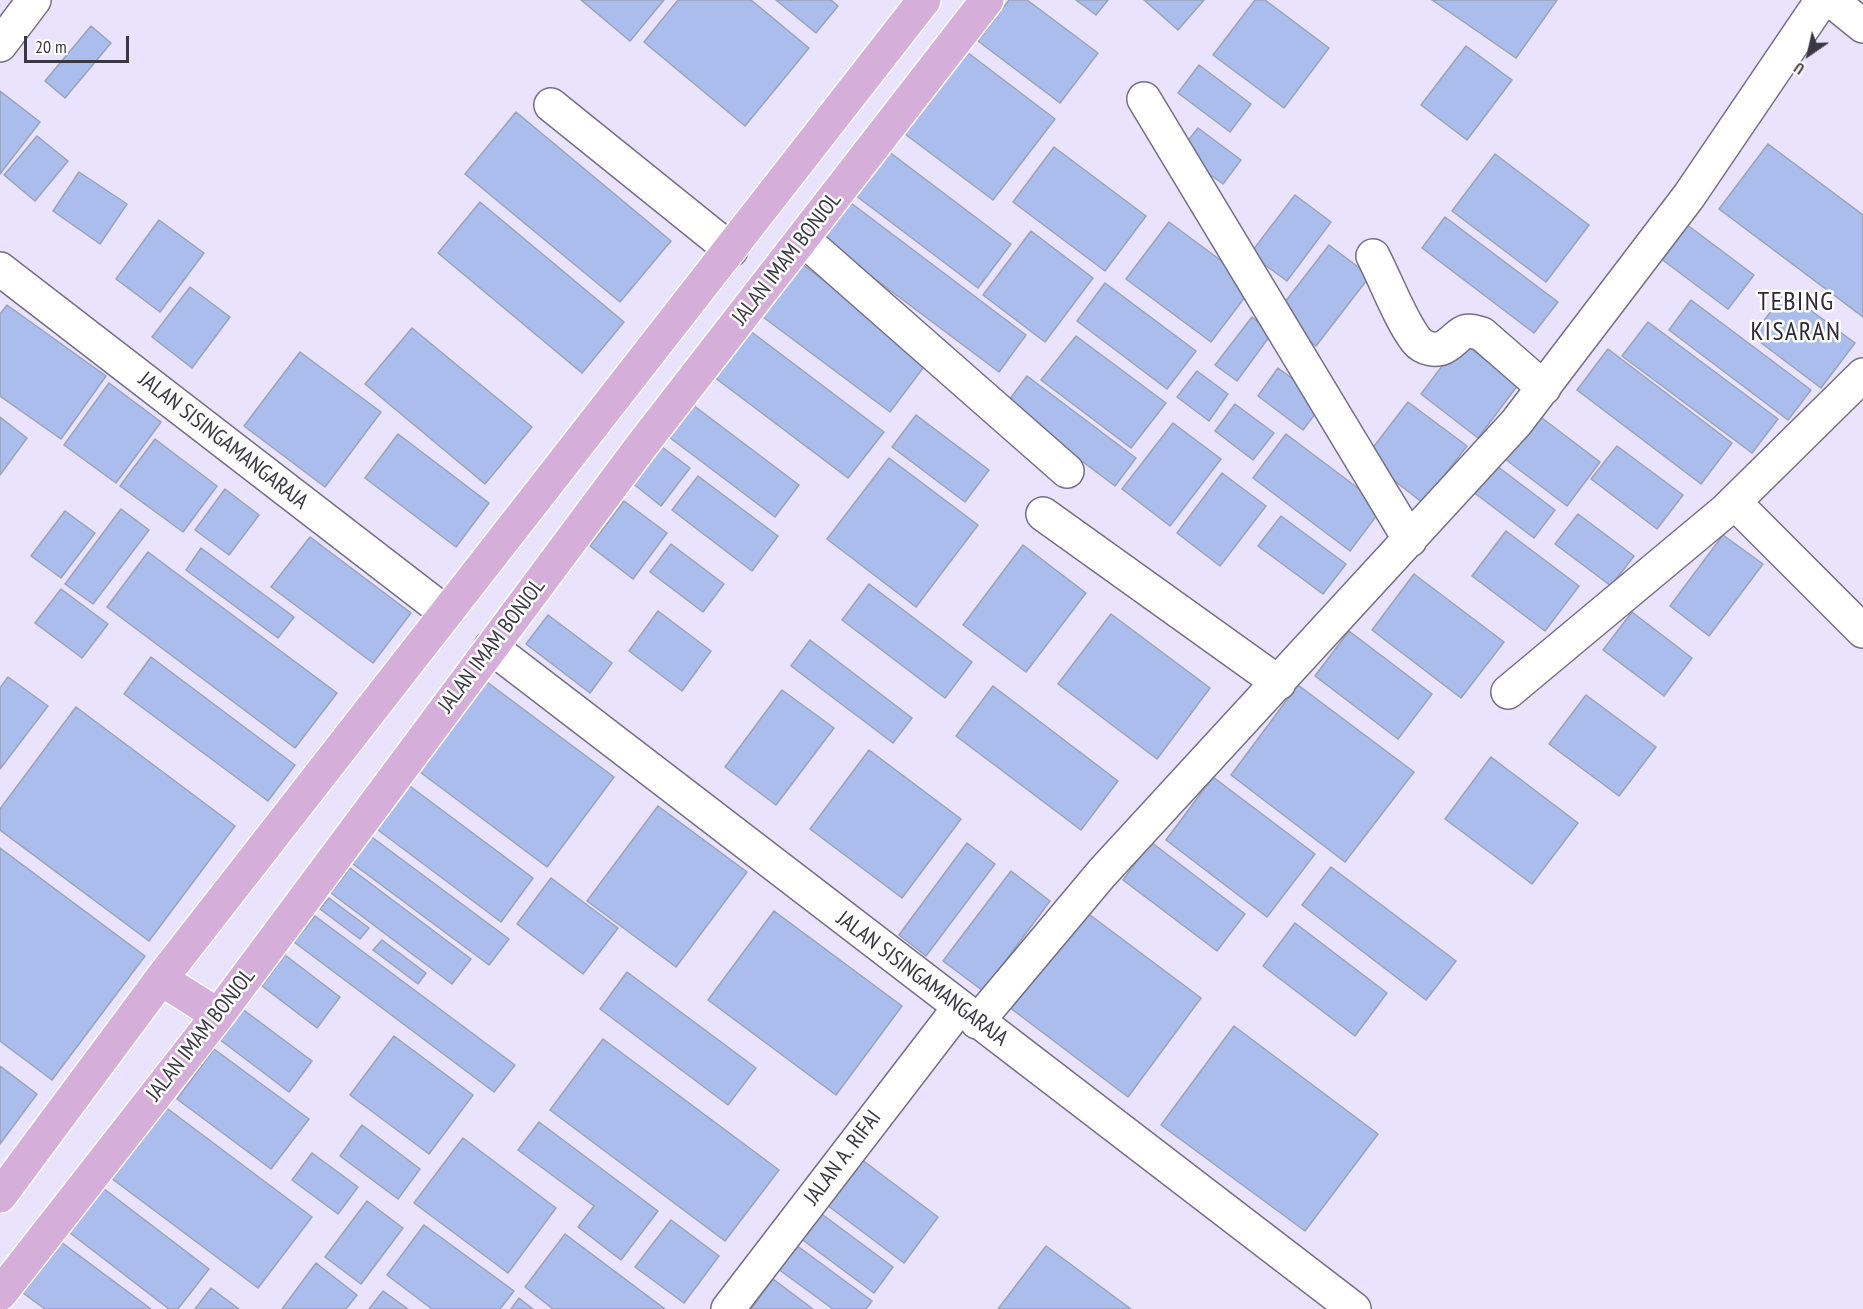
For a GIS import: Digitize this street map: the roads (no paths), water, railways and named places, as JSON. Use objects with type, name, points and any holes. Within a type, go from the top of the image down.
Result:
[{"type":"main road","points":[[0,1196],[161,979],[924,0]]},
{"type":"main road","name":"JALAN IMAM BONJOL","points":[[0,1294],[218,1015],[491,647],[987,0]]},
{"type":"main road","points":[[161,979],[218,1015]]},
{"type":"street","points":[[0,45],[34,0]]},
{"type":"street","name":"JALAN A. RIFAI","points":[[728,1309],[968,1015],[1279,683],[1516,423],[1689,196],[1822,0]]},
{"type":"street","points":[[1831,0],[1863,26]]},
{"type":"street","points":[[1144,99],[1410,540]]},
{"type":"street","points":[[551,105],[731,250]]},
{"type":"street","points":[[803,239],[1067,471]]},
{"type":"street","points":[[1373,256],[1417,341],[1434,350],[1444,348],[1462,332],[1470,329],[1482,334],[1544,388]]},
{"type":"street","name":"JALAN SISINGAMANGARAJA","points":[[0,269],[446,612]]},
{"type":"street","points":[[1508,692],[1734,502],[1863,375]]},
{"type":"street","points":[[1734,502],[1863,632]]},
{"type":"street","points":[[1043,514],[1279,683]]},
{"type":"street","name":"JALAN SISINGAMANGARAJA","points":[[491,647],[1354,1309]]},
{"type":"district","name":"TEBING KISARAN","points":[[1796,318]]}]
